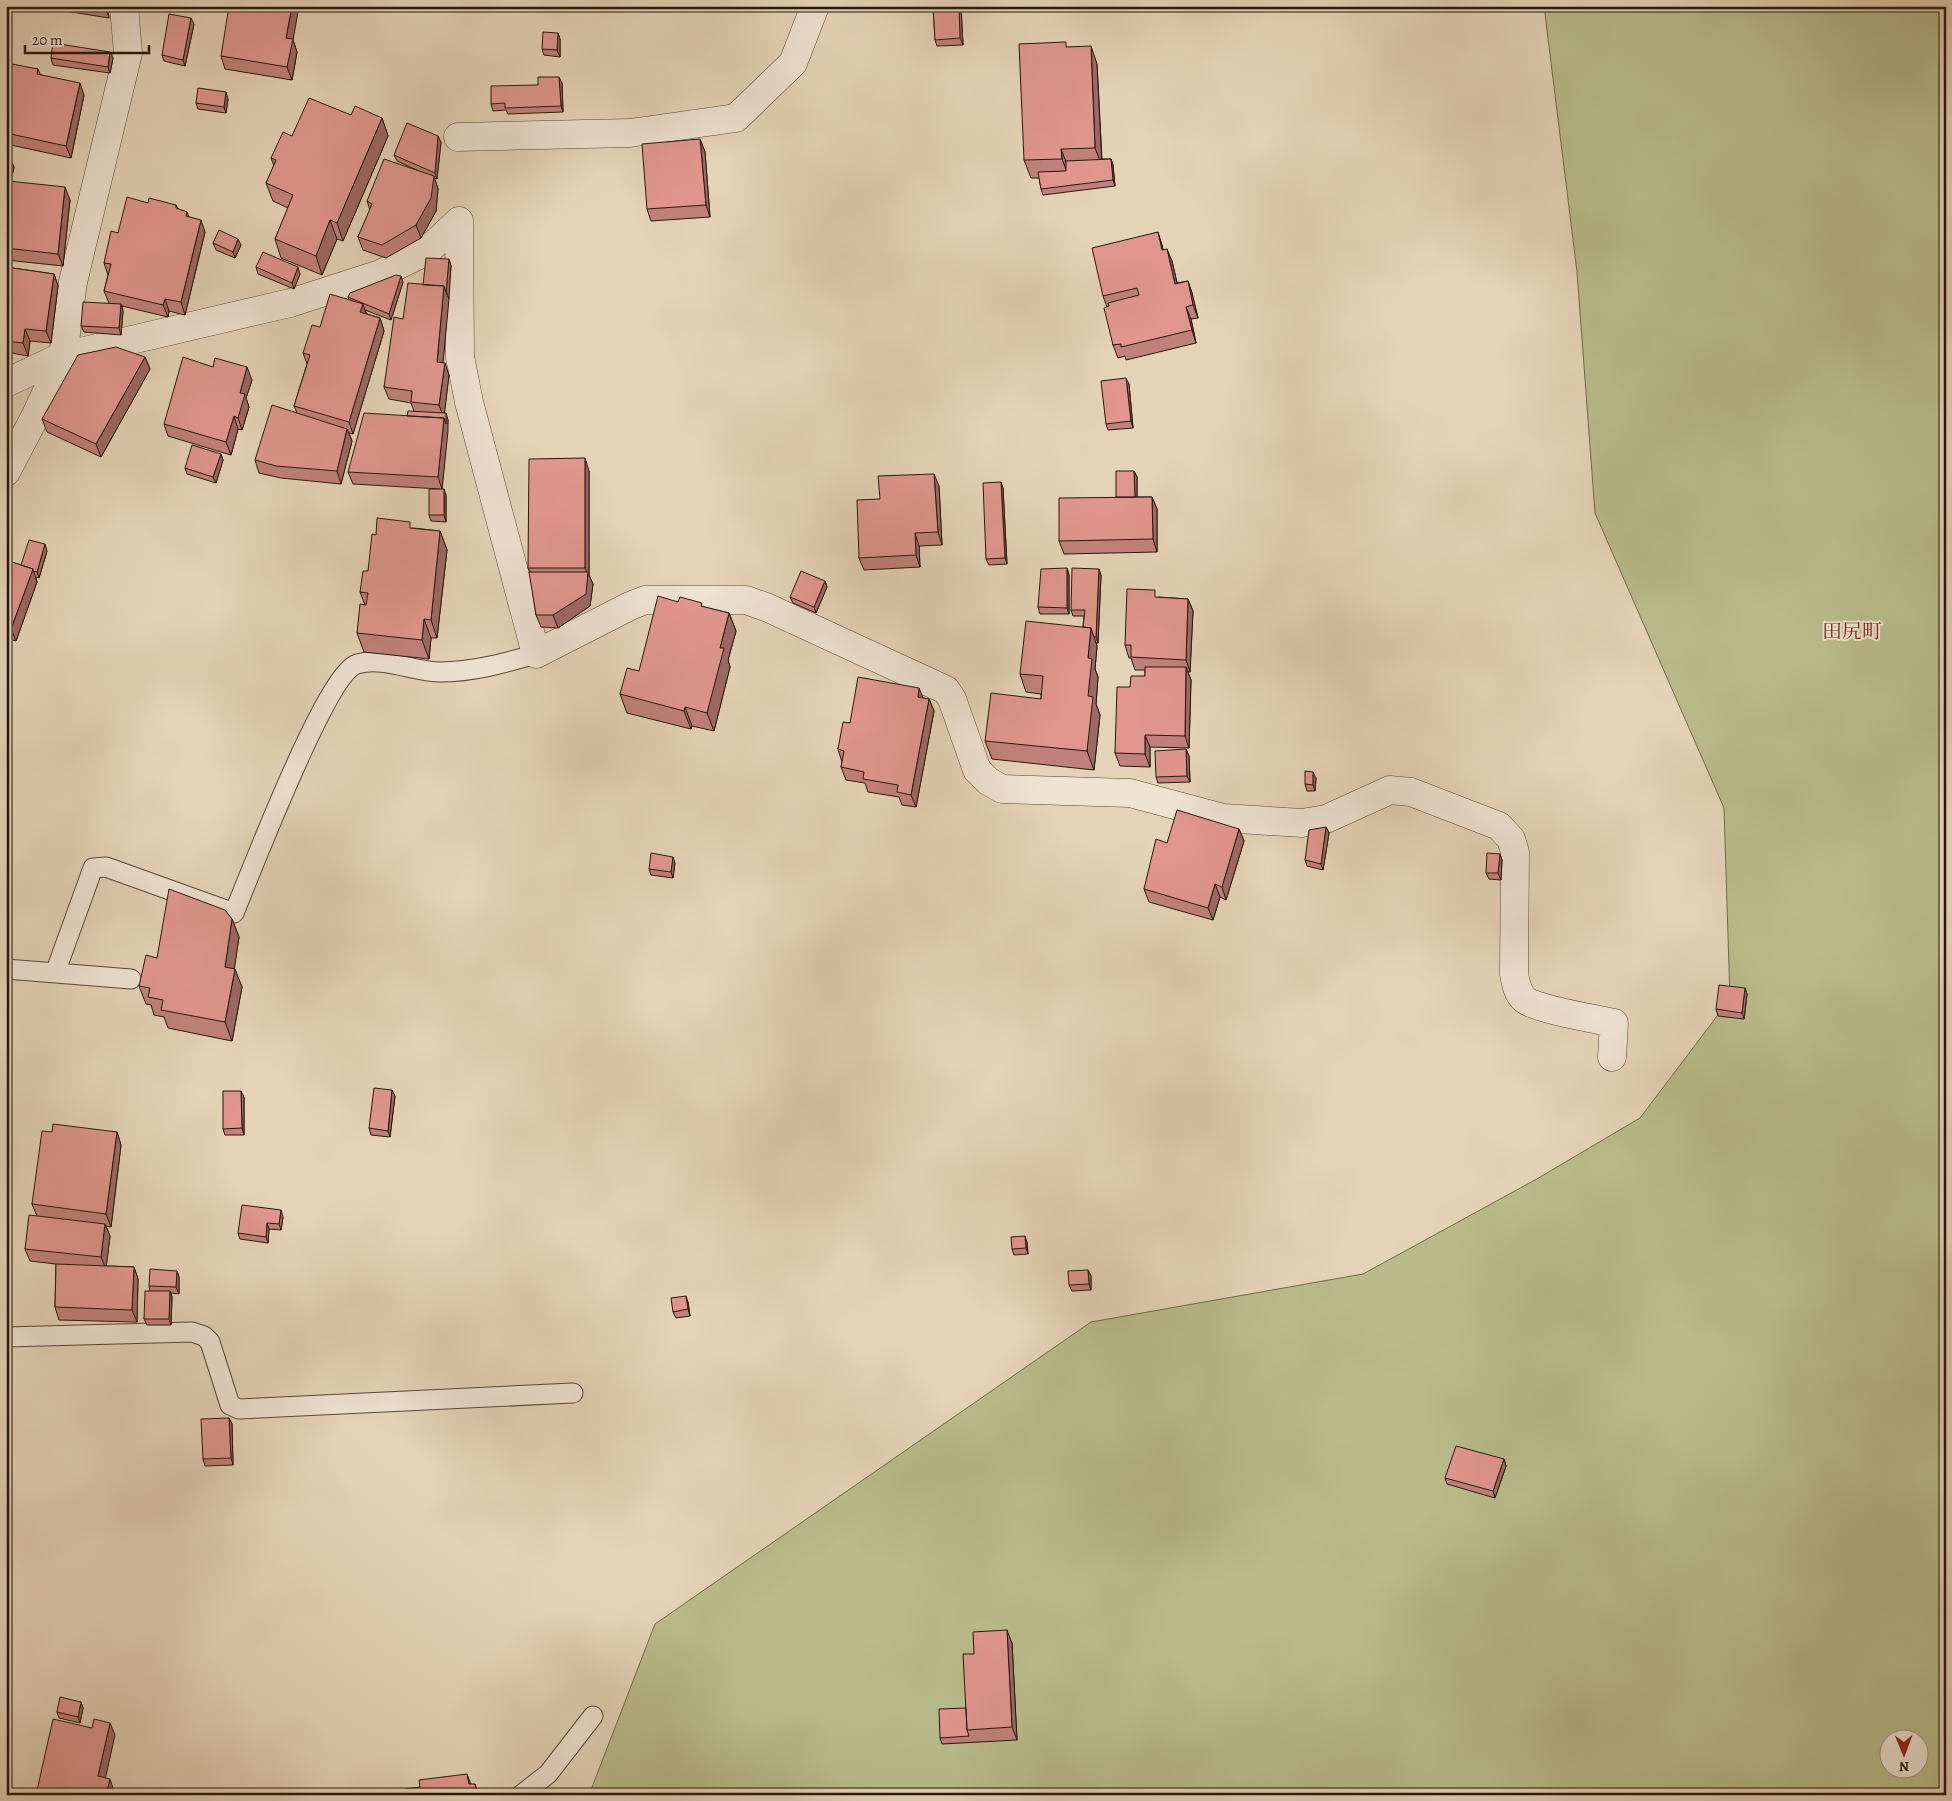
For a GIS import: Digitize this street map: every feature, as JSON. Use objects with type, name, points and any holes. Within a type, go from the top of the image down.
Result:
[{"type":"street","points":[[6,472],[36,415],[63,356],[72,282],[128,53],[124,6]]},
{"type":"street","points":[[458,138],[630,133],[736,118],[794,64],[815,6]]},
{"type":"street","points":[[6,383],[63,356],[290,303],[380,274],[427,251],[459,221],[460,357],[469,402],[536,654],[630,606],[646,600],[746,600],[766,607],[946,690],[952,699],[977,770],[988,781],[1002,789],[1130,792],[1223,818],[1302,823],[1326,819],[1390,790],[1411,792],[1499,826],[1511,839],[1516,852],[1514,974],[1517,990],[1526,1000],[1541,1006],[1614,1023],[1612,1057]]},
{"type":"lane","points":[[55,973],[93,868],[106,868],[234,913],[298,762],[337,686],[356,664],[374,662],[439,672],[491,667],[536,654]]},
{"type":"lane","points":[[6,969],[132,979]]},
{"type":"lane","points":[[6,1337],[192,1332],[204,1336],[210,1342],[230,1406],[239,1410],[573,1393]]},
{"type":"lane","points":[[521,1795],[548,1774],[593,1716]]},
{"type":"green space","points":[[1544,6],[1946,6],[1946,1795],[589,1795],[655,1624],[1091,1322],[1363,1274],[1535,1180],[1640,1118],[1730,999],[1724,808],[1595,513],[1577,272]]},
{"type":"building","points":[[229,6],[292,6],[286,38],[293,39],[287,67],[221,56]]},
{"type":"building","points":[[933,6],[959,6],[960,38],[935,40]]},
{"type":"building","points":[[169,14],[191,18],[183,60],[162,55]]},
{"type":"building","points":[[543,32],[558,33],[557,50],[542,49]]},
{"type":"building","points":[[1066,42],[1066,47],[1091,46],[1095,148],[1061,149],[1062,159],[1024,160],[1019,44]]},
{"type":"building","points":[[53,43],[110,52],[108,67],[51,58]]},
{"type":"building","points":[[7,63],[38,69],[37,74],[80,83],[66,146],[6,133]]},
{"type":"building","points":[[538,77],[559,77],[561,106],[505,108],[505,103],[491,104],[491,86],[538,85]]},
{"type":"building","points":[[198,88],[226,92],[224,107],[196,103]]},
{"type":"building","points":[[309,98],[351,115],[355,106],[382,118],[337,223],[330,220],[316,256],[275,239],[293,195],[266,183],[276,160],[271,158],[283,132],[292,136]]},
{"type":"building","points":[[407,123],[438,136],[435,173],[394,155]]},
{"type":"building","points":[[700,139],[706,205],[647,209],[642,144]]},
{"type":"building","points":[[384,159],[434,176],[431,198],[416,225],[382,245],[358,237],[372,204],[367,201]]},
{"type":"building","points":[[1111,159],[1113,180],[1041,189],[1038,172],[1066,171],[1066,161]]},
{"type":"building","points":[[6,160],[11,161],[8,178],[6,178]]},
{"type":"building","points":[[8,181],[65,187],[58,254],[6,248],[6,190]]},
{"type":"building","points":[[127,197],[148,203],[149,198],[176,205],[176,208],[187,212],[186,216],[201,220],[181,302],[165,299],[163,305],[104,291],[111,264],[104,263],[111,231],[118,233]]},
{"type":"building","points":[[219,230],[238,239],[233,252],[213,243]]},
{"type":"building","points":[[1158,232],[1162,250],[1167,249],[1175,284],[1188,281],[1193,305],[1186,307],[1192,330],[1121,347],[1121,344],[1113,345],[1104,308],[1109,306],[1108,303],[1139,295],[1137,288],[1103,296],[1092,248]]},
{"type":"building","points":[[263,252],[298,267],[292,283],[256,267]]},
{"type":"building","points":[[426,258],[449,259],[446,292],[444,286],[423,285]]},
{"type":"building","points":[[6,267],[54,274],[46,331],[25,329],[23,343],[6,341]]},
{"type":"building","points":[[396,275],[401,276],[389,314],[348,297],[350,293]]},
{"type":"building","points":[[408,283],[444,286],[437,362],[445,363],[439,405],[411,402],[412,391],[384,387],[394,317],[403,319]]},
{"type":"building","points":[[330,294],[363,304],[360,312],[380,318],[349,422],[294,406],[310,355],[303,353],[312,325],[320,327]]},
{"type":"building","points":[[83,302],[121,304],[119,328],[81,326]]},
{"type":"building","points":[[116,347],[145,357],[96,444],[42,419],[78,355]]},
{"type":"building","points":[[183,357],[213,367],[215,358],[247,367],[240,393],[245,394],[238,418],[234,416],[226,442],[164,424]]},
{"type":"building","points":[[1126,378],[1131,421],[1106,424],[1101,381]]},
{"type":"building","points":[[272,405],[347,429],[337,471],[276,466],[255,460]]},
{"type":"building","points":[[408,411],[446,413],[446,424],[444,418],[407,416]]},
{"type":"building","points":[[364,413],[444,418],[438,477],[348,472]]},
{"type":"building","points":[[192,445],[221,454],[213,477],[185,468]]},
{"type":"building","points":[[585,458],[585,568],[528,568],[529,459]]},
{"type":"building","points":[[1116,471],[1134,471],[1135,497],[1116,497]]},
{"type":"building","points":[[934,474],[938,532],[915,533],[916,555],[859,558],[857,500],[880,499],[878,476]]},
{"type":"building","points":[[1001,482],[1005,558],[986,559],[983,483]]},
{"type":"building","points":[[429,489],[444,489],[444,515],[429,515]]},
{"type":"building","points":[[1152,497],[1153,539],[1059,541],[1059,498]]},
{"type":"building","points":[[377,518],[410,522],[410,528],[440,531],[431,620],[424,619],[422,640],[357,633],[360,604],[366,605],[368,593],[360,592],[363,571],[368,571],[372,534],[376,535]]},
{"type":"building","points":[[29,540],[45,544],[37,572],[21,565]]},
{"type":"building","points":[[6,560],[33,569],[11,629],[6,627]]},
{"type":"building","points":[[1067,568],[1067,608],[1038,607],[1041,569]]},
{"type":"building","points":[[1072,568],[1099,569],[1096,637],[1094,637],[1091,628],[1083,627],[1085,610],[1071,610]]},
{"type":"building","points":[[801,571],[825,581],[814,607],[790,597]]},
{"type":"building","points":[[529,572],[588,572],[586,594],[553,615],[536,615]]},
{"type":"building","points":[[1127,589],[1155,590],[1155,597],[1188,599],[1186,660],[1131,657],[1131,645],[1125,645]]},
{"type":"building","points":[[658,596],[678,602],[680,597],[702,603],[701,606],[729,613],[720,648],[724,648],[707,713],[685,707],[684,711],[620,694],[627,668],[639,671]]},
{"type":"building","points":[[1026,621],[1091,628],[1088,658],[1092,659],[1088,696],[1093,697],[1087,751],[985,741],[991,693],[1041,699],[1043,676],[1020,674]]},
{"type":"building","points":[[1145,667],[1186,667],[1185,736],[1145,735],[1145,754],[1115,753],[1117,687],[1130,687],[1131,676],[1145,676]]},
{"type":"building","points":[[858,677],[919,688],[918,697],[929,699],[911,795],[897,792],[898,785],[863,779],[864,772],[841,767],[844,751],[838,749],[843,722],[850,723]]},
{"type":"building","points":[[1186,749],[1187,776],[1156,777],[1155,751]]},
{"type":"building","points":[[1305,771],[1313,772],[1313,785],[1305,784]]},
{"type":"building","points":[[1177,810],[1239,829],[1222,887],[1215,884],[1208,908],[1144,889],[1156,839],[1167,843]]},
{"type":"building","points":[[1326,827],[1321,864],[1305,860],[1309,830]]},
{"type":"building","points":[[651,853],[673,857],[671,872],[649,869]]},
{"type":"building","points":[[1487,853],[1500,854],[1498,873],[1486,873]]},
{"type":"building","points":[[169,889],[225,910],[232,919],[225,967],[235,969],[225,1022],[161,1010],[163,1000],[148,997],[150,988],[139,986],[146,955],[157,958]]},
{"type":"building","points":[[1719,985],[1745,988],[1742,1013],[1716,1009]]},
{"type":"building","points":[[374,1088],[392,1090],[388,1131],[369,1128]]},
{"type":"building","points":[[223,1091],[241,1091],[242,1128],[223,1129]]},
{"type":"building","points":[[53,1124],[117,1132],[106,1214],[32,1204],[42,1131],[52,1132]]},
{"type":"building","points":[[242,1205],[281,1210],[279,1224],[267,1223],[266,1237],[238,1233]]},
{"type":"building","points":[[29,1215],[105,1224],[101,1257],[25,1249]]},
{"type":"building","points":[[1025,1236],[1026,1248],[1012,1249],[1011,1237]]},
{"type":"building","points":[[56,1264],[134,1267],[132,1310],[55,1307]]},
{"type":"building","points":[[150,1269],[177,1271],[176,1287],[149,1286]]},
{"type":"building","points":[[1088,1270],[1089,1284],[1069,1285],[1068,1271]]},
{"type":"building","points":[[145,1291],[170,1291],[169,1319],[144,1319]]},
{"type":"building","points":[[686,1296],[688,1309],[673,1312],[671,1298]]},
{"type":"building","points":[[229,1418],[231,1458],[203,1459],[201,1419]]},
{"type":"building","points":[[1456,1446],[1504,1459],[1493,1491],[1445,1478]]},
{"type":"building","points":[[1007,1630],[1012,1727],[967,1730],[963,1654],[974,1654],[973,1632]]},
{"type":"building","points":[[60,1697],[81,1702],[78,1717],[57,1712]]},
{"type":"building","points":[[966,1708],[969,1736],[940,1738],[939,1709]]},
{"type":"building","points":[[53,1719],[92,1728],[94,1719],[110,1723],[98,1776],[110,1779],[106,1795],[36,1795]]},
{"type":"building","points":[[467,1774],[469,1784],[475,1784],[477,1795],[406,1795],[405,1789],[420,1787],[419,1780]]},
{"type":"district","name":"田尻町","points":[[1852,631]]}]
